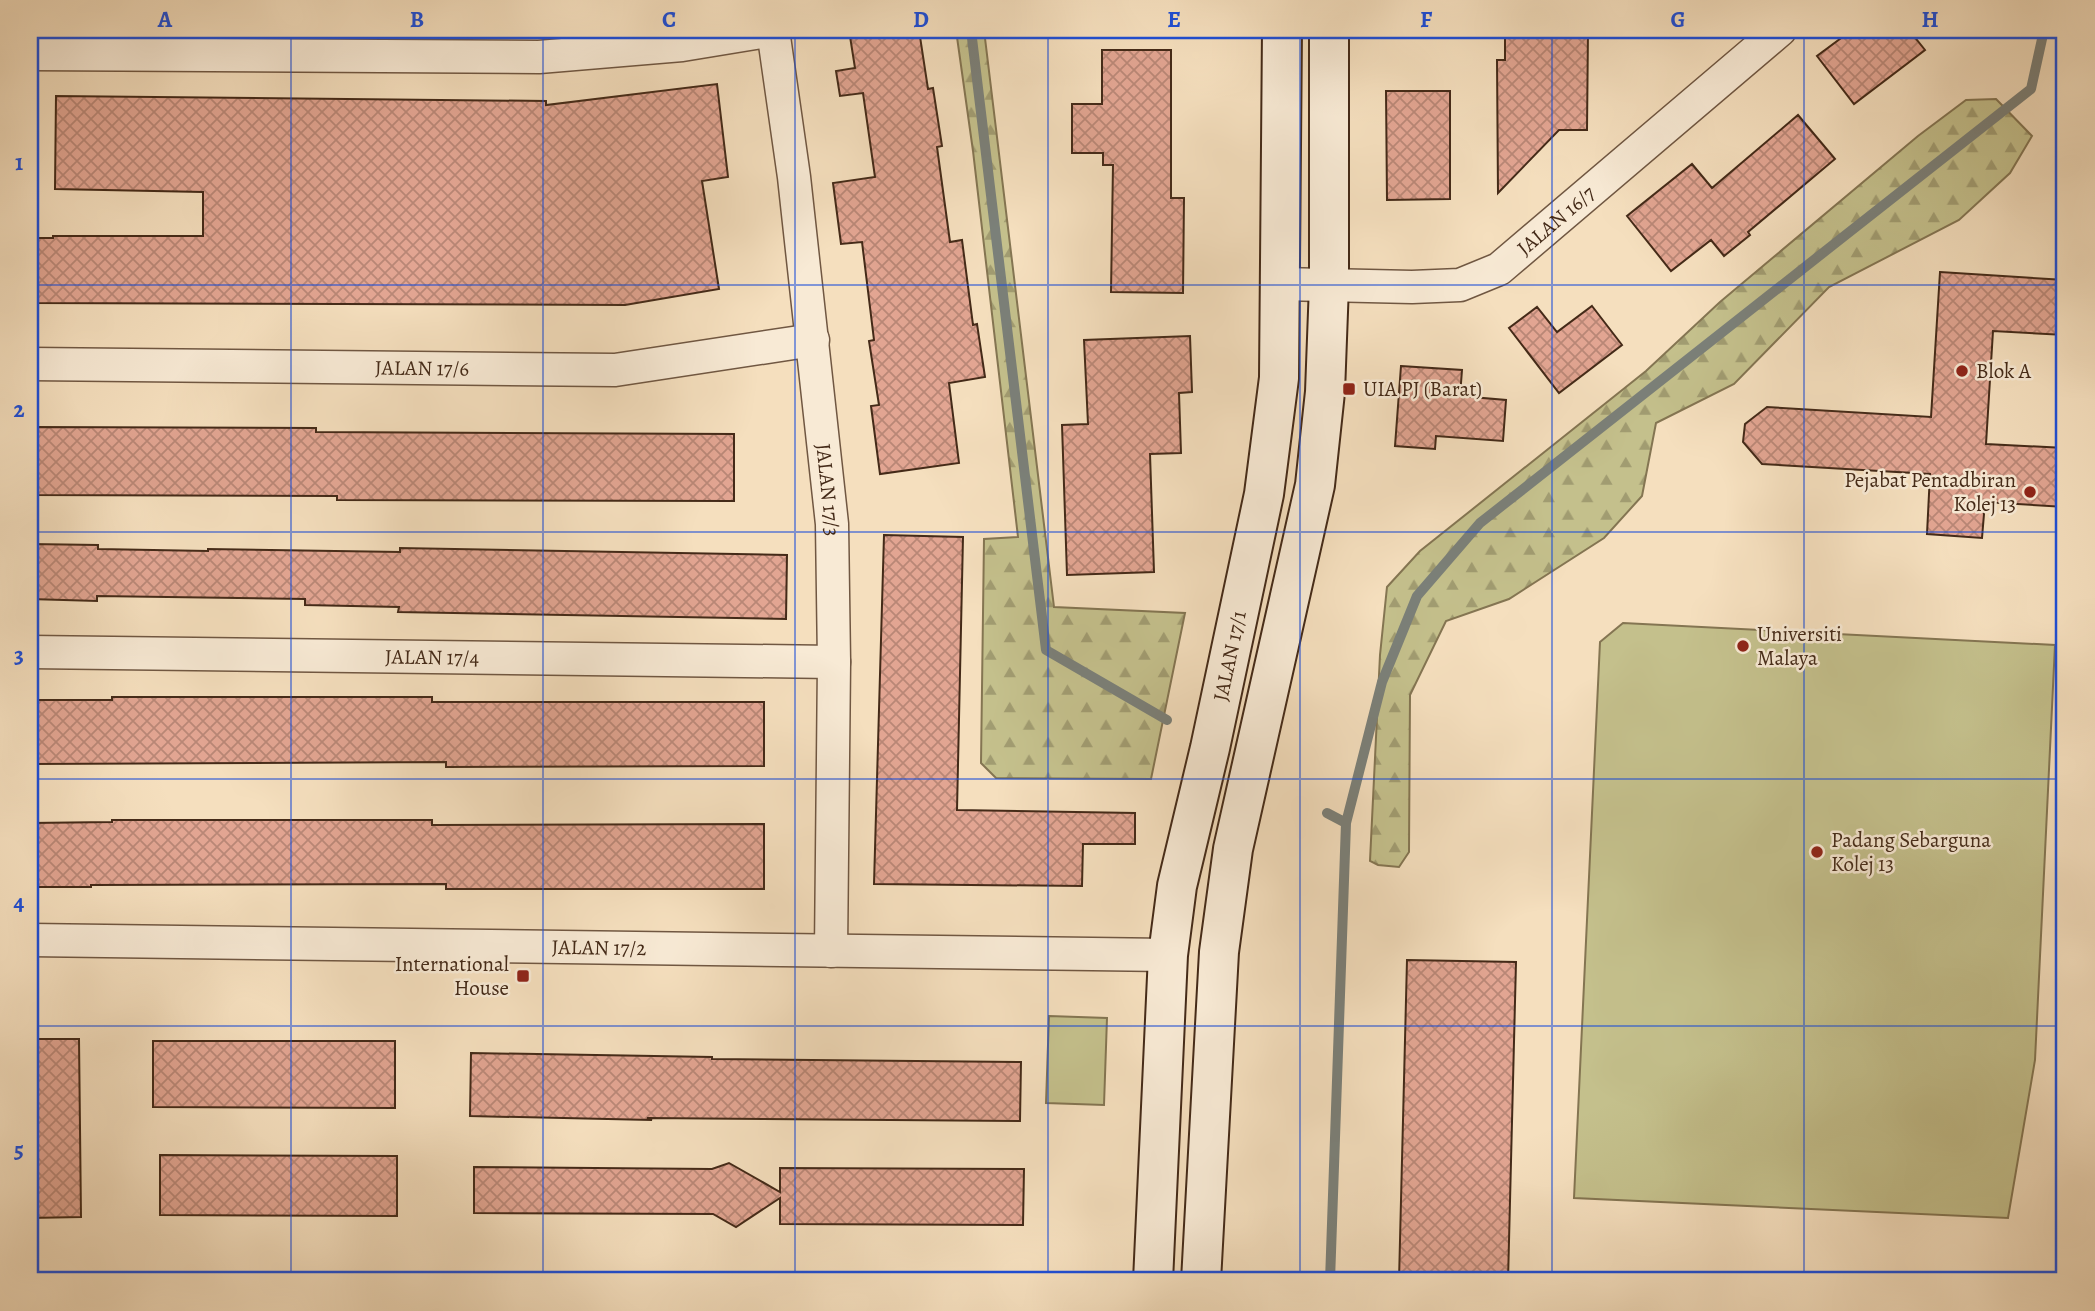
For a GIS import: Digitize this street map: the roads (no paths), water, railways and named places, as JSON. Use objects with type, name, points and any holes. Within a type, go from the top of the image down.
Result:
[{"type":"street","points":[[30,54],[406,43],[539,57],[682,45],[773,30]]},
{"type":"street","name":"JALAN 17/3","points":[[773,30],[813,340],[832,524],[834,662],[831,951]]},
{"type":"street","name":"JALAN 17/1","points":[[1153,1281],[1168,956],[1177,886],[1210,748],[1264,494],[1279,378],[1282,30]]},
{"type":"street","name":"JALAN 17/1","points":[[1201,1281],[1219,952],[1233,849],[1314,485],[1325,392],[1329,30]]},
{"type":"street","name":"JALAN 16/7","points":[[1281,284],[1412,287],[1460,285],[1499,269],[1780,30]]},
{"type":"street","name":"JALAN 17/6","points":[[30,364],[615,370],[813,340]]},
{"type":"street","name":"JALAN 17/4","points":[[30,652],[834,662]]},
{"type":"street","name":"JALAN 17/2","points":[[30,940],[1168,956]]},
{"type":"waterway","points":[[971,30],[1046,650],[1167,720]]},
{"type":"waterway","points":[[1330,1281],[1346,823],[1382,682],[1417,596],[1480,523],[2031,89],[2044,30]]},
{"type":"waterway","points":[[1327,813],[1346,823]]},
{"type":"place","name":"Blok A","points":[[1962,371]]},
{"type":"place","name":"UIA PJ (Barat)","points":[[1349,389]]},
{"type":"place","name":"Pejabat Pentadbiran Kolej 13","points":[[2030,492]]},
{"type":"place","name":"Universiti Malaya","points":[[1743,646]]},
{"type":"place","name":"Padang Sebarguna Kolej 13","points":[[1817,852]]},
{"type":"place","name":"International House","points":[[523,976]]}]
